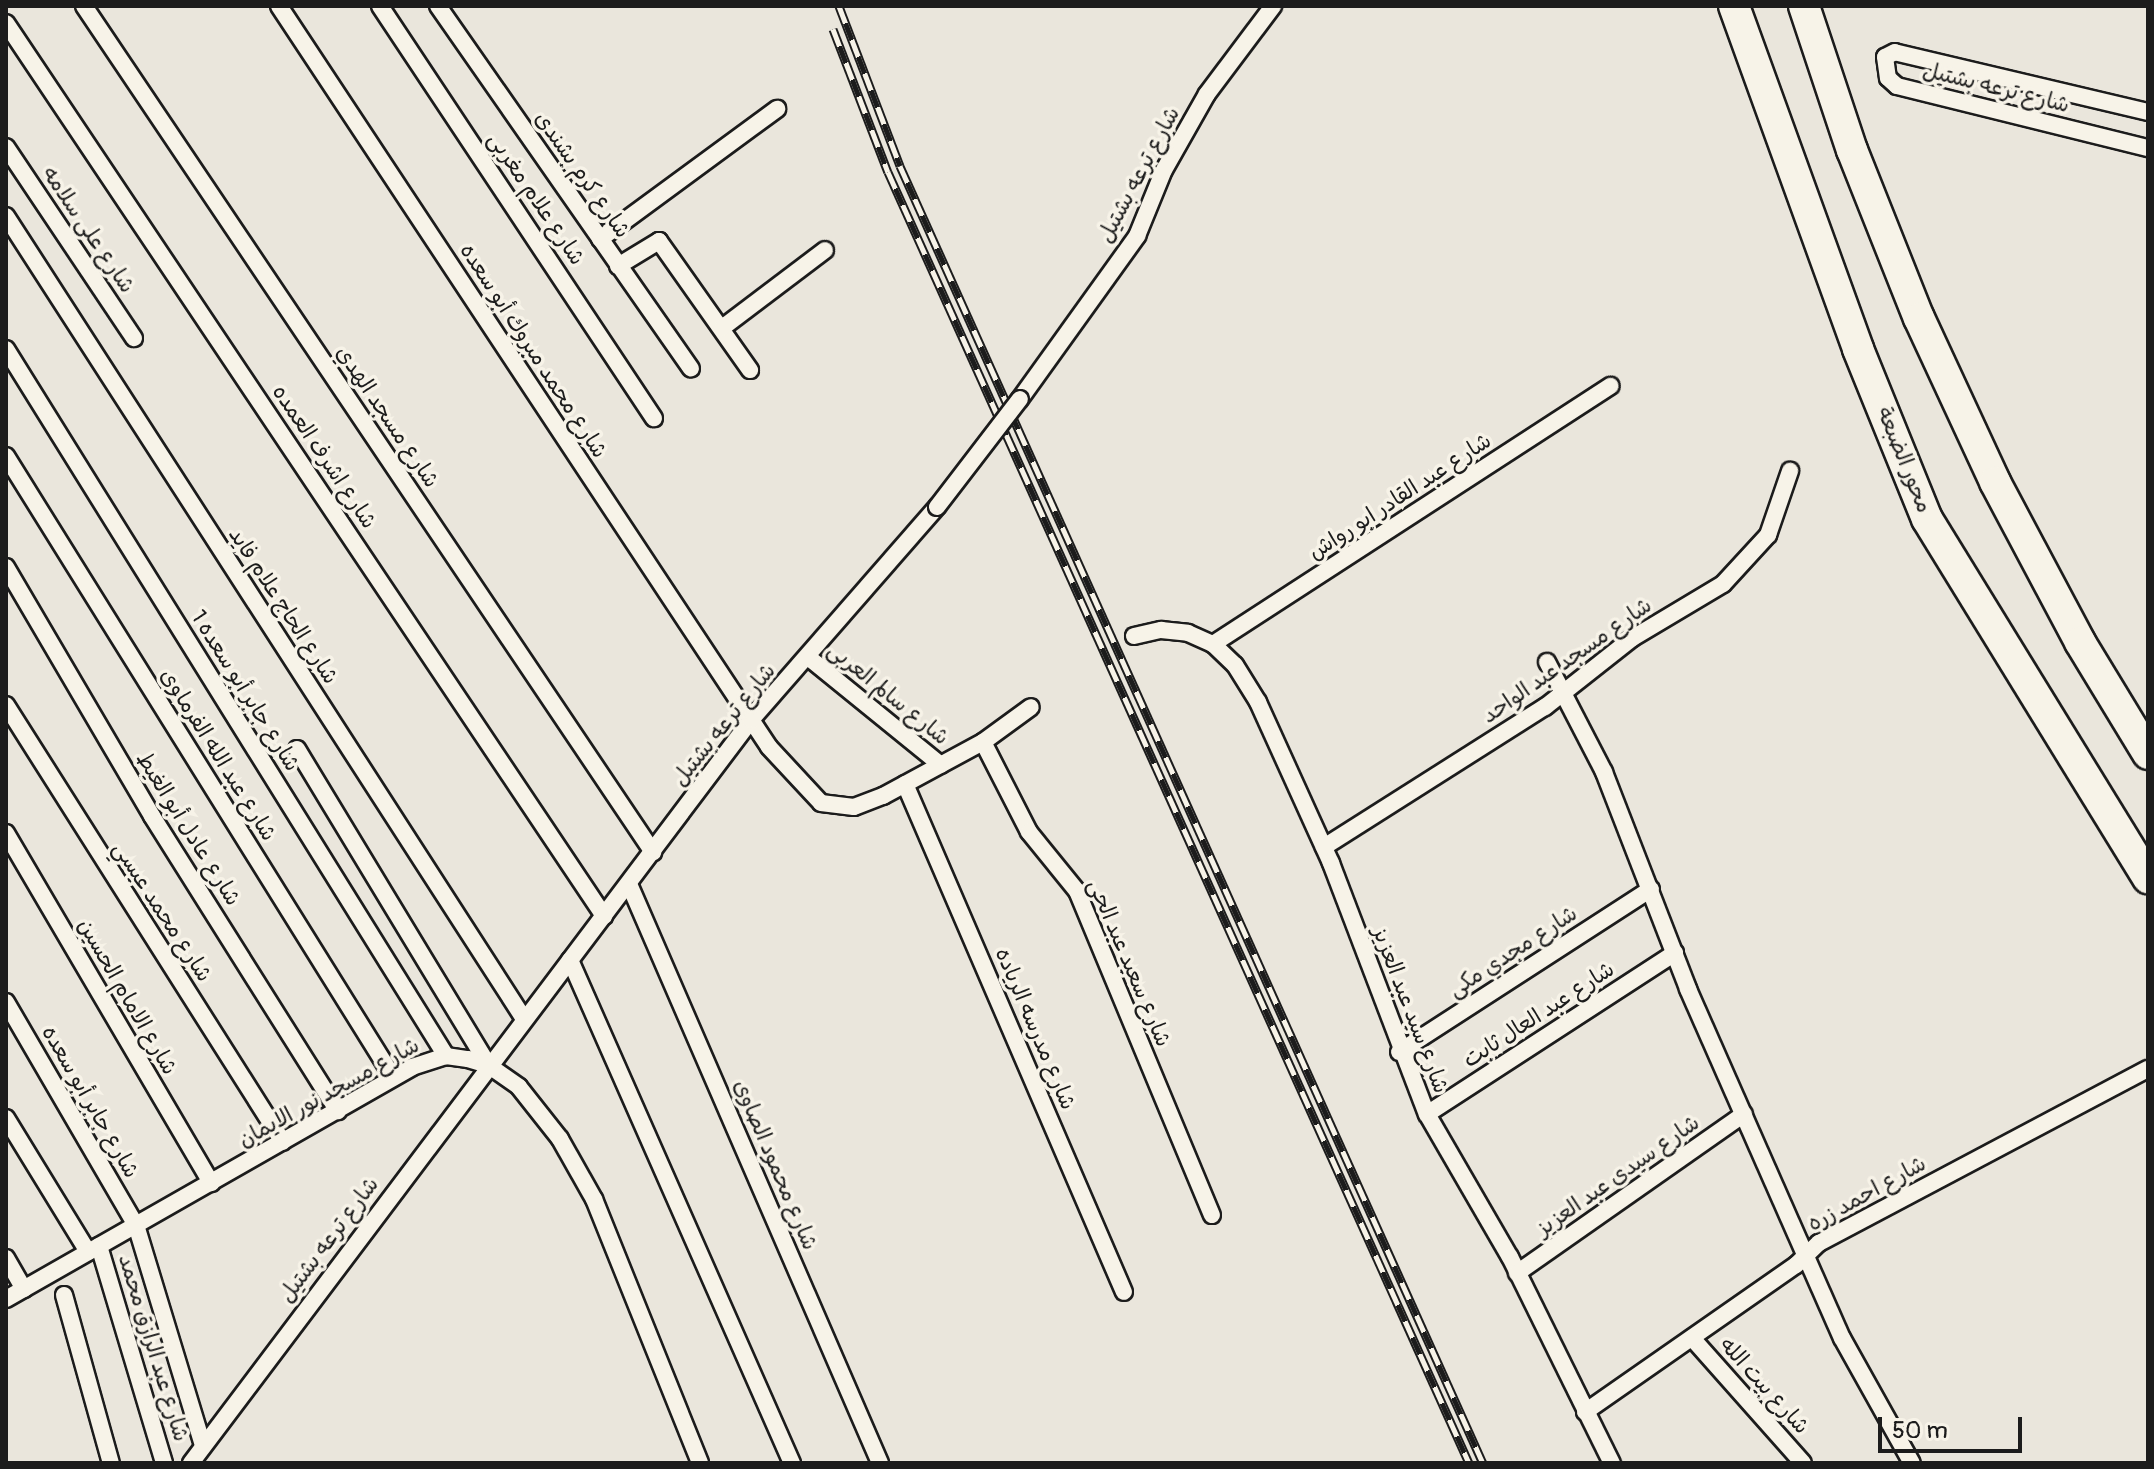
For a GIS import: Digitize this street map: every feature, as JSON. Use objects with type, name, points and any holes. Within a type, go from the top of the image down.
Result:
[{"type":"highway","name":"محور الضبعة","points":[[1734,6],[1853,334],[1927,519],[2148,878]]},
{"type":"highway","points":[[1804,6],[1852,150],[1919,318],[1995,482],[2080,642],[2148,754]]},
{"type":"street","name":"شارع مسجد الهدي","points":[[84,6],[653,852]]},
{"type":"street","name":"شارع محمد مبروك أبو سعده","points":[[279,6],[751,720]]},
{"type":"street","name":"شارع علام مغربى","points":[[380,6],[654,418]]},
{"type":"street","name":"شارع كرم بشندى","points":[[438,6],[691,368]]},
{"type":"street","name":"شارع ترعه بشتيل","points":[[191,1463],[751,720],[937,507],[1020,399],[1137,236],[1164,170],[1207,94],[1273,6]]},
{"type":"street","name":"شارع اشرف العمده","points":[[6,23],[604,916]]},
{"type":"street","name":"شارع ترعه بشتيل","points":[[2148,112],[1895,52],[1885,57],[1888,78],[1897,86],[2148,148]]},
{"type":"street","points":[[600,239],[777,109]]},
{"type":"street","name":"شارع على سلامه","points":[[6,147],[134,338]]},
{"type":"street","name":"شارع الحاج علام فايد","points":[[6,216],[524,1019]]},
{"type":"street","points":[[618,266],[657,240],[750,370]]},
{"type":"street","points":[[722,328],[825,250]]},
{"type":"street","name":"شارع جابر أبو سعده 1","points":[[6,349],[446,1056]]},
{"type":"street","name":"شارع عبد القادر ابو رواش","points":[[1213,644],[1611,386]]},
{"type":"street","name":"شارع عبد الله الفرماوى","points":[[6,456],[393,1077]]},
{"type":"street","name":"شارع مسجد عبد الواحد","points":[[1324,847],[1564,693],[1631,639],[1740,570],[1779,515],[1790,471]]},
{"type":"street","name":"شارع عادل أبو الغيط","points":[[6,567],[152,816],[338,1111]]},
{"type":"street","name":"شارع سيد عبد العزيز","points":[[1134,636],[1161,630],[1188,633],[1213,644],[1235,665],[1258,702],[1324,847],[1399,1052],[1427,1114],[1517,1273],[1612,1463]]},
{"type":"street","name":"شارع سالم العربى","points":[[808,657],[941,765]]},
{"type":"street","points":[[1547,662],[1564,693],[1651,889],[1675,953],[1848,1349],[1912,1463]]},
{"type":"street","name":"شارع محمد عيسي","points":[[6,705],[283,1142]]},
{"type":"street","points":[[751,720],[821,803],[854,807],[905,784],[983,742],[1031,707]]},
{"type":"street","name":"شارع سعيد عبد الحى","points":[[983,742],[1029,832],[1077,891],[1212,1215]]},
{"type":"street","points":[[297,749],[488,1065]]},
{"type":"street","name":"شارع مدرسه الرياده","points":[[905,784],[1124,1292]]},
{"type":"street","name":"شارع الامام الحسين","points":[[6,833],[211,1183]]},
{"type":"street","name":"شارع محمود الصاوى","points":[[629,884],[880,1463]]},
{"type":"street","name":"شارع مجدي مكى","points":[[1399,1052],[1651,889]]},
{"type":"street","name":"شارع عبد العال ثابت","points":[[1427,1114],[1675,953]]},
{"type":"street","points":[[570,960],[792,1463]]},
{"type":"street","name":"شارع جابر أبو سعده","points":[[6,1002],[136,1225],[203,1446]]},
{"type":"street","name":"شارع مسجد نور الايمان","points":[[6,1299],[393,1077],[446,1056],[488,1065],[537,1105],[594,1199],[700,1463]]},
{"type":"street","name":"شارع احمد زره","points":[[1585,1412],[1807,1254],[2148,1069]]},
{"type":"street","name":"شارع سيدى عبد العزيز","points":[[1517,1273],[1744,1114]]},
{"type":"street","name":"شارع عبد الرازق محمد","points":[[6,1118],[93,1249],[164,1463]]},
{"type":"street","points":[[6,1258],[24,1289]]},
{"type":"street","points":[[64,1295],[111,1463]]},
{"type":"street","name":"شارع بيت الله","points":[[1692,1338],[1803,1463]]},
{"type":"railway","points":[[839,6],[900,166],[1483,1463]]},
{"type":"railway","points":[[833,29],[888,172],[1469,1463]]}]
